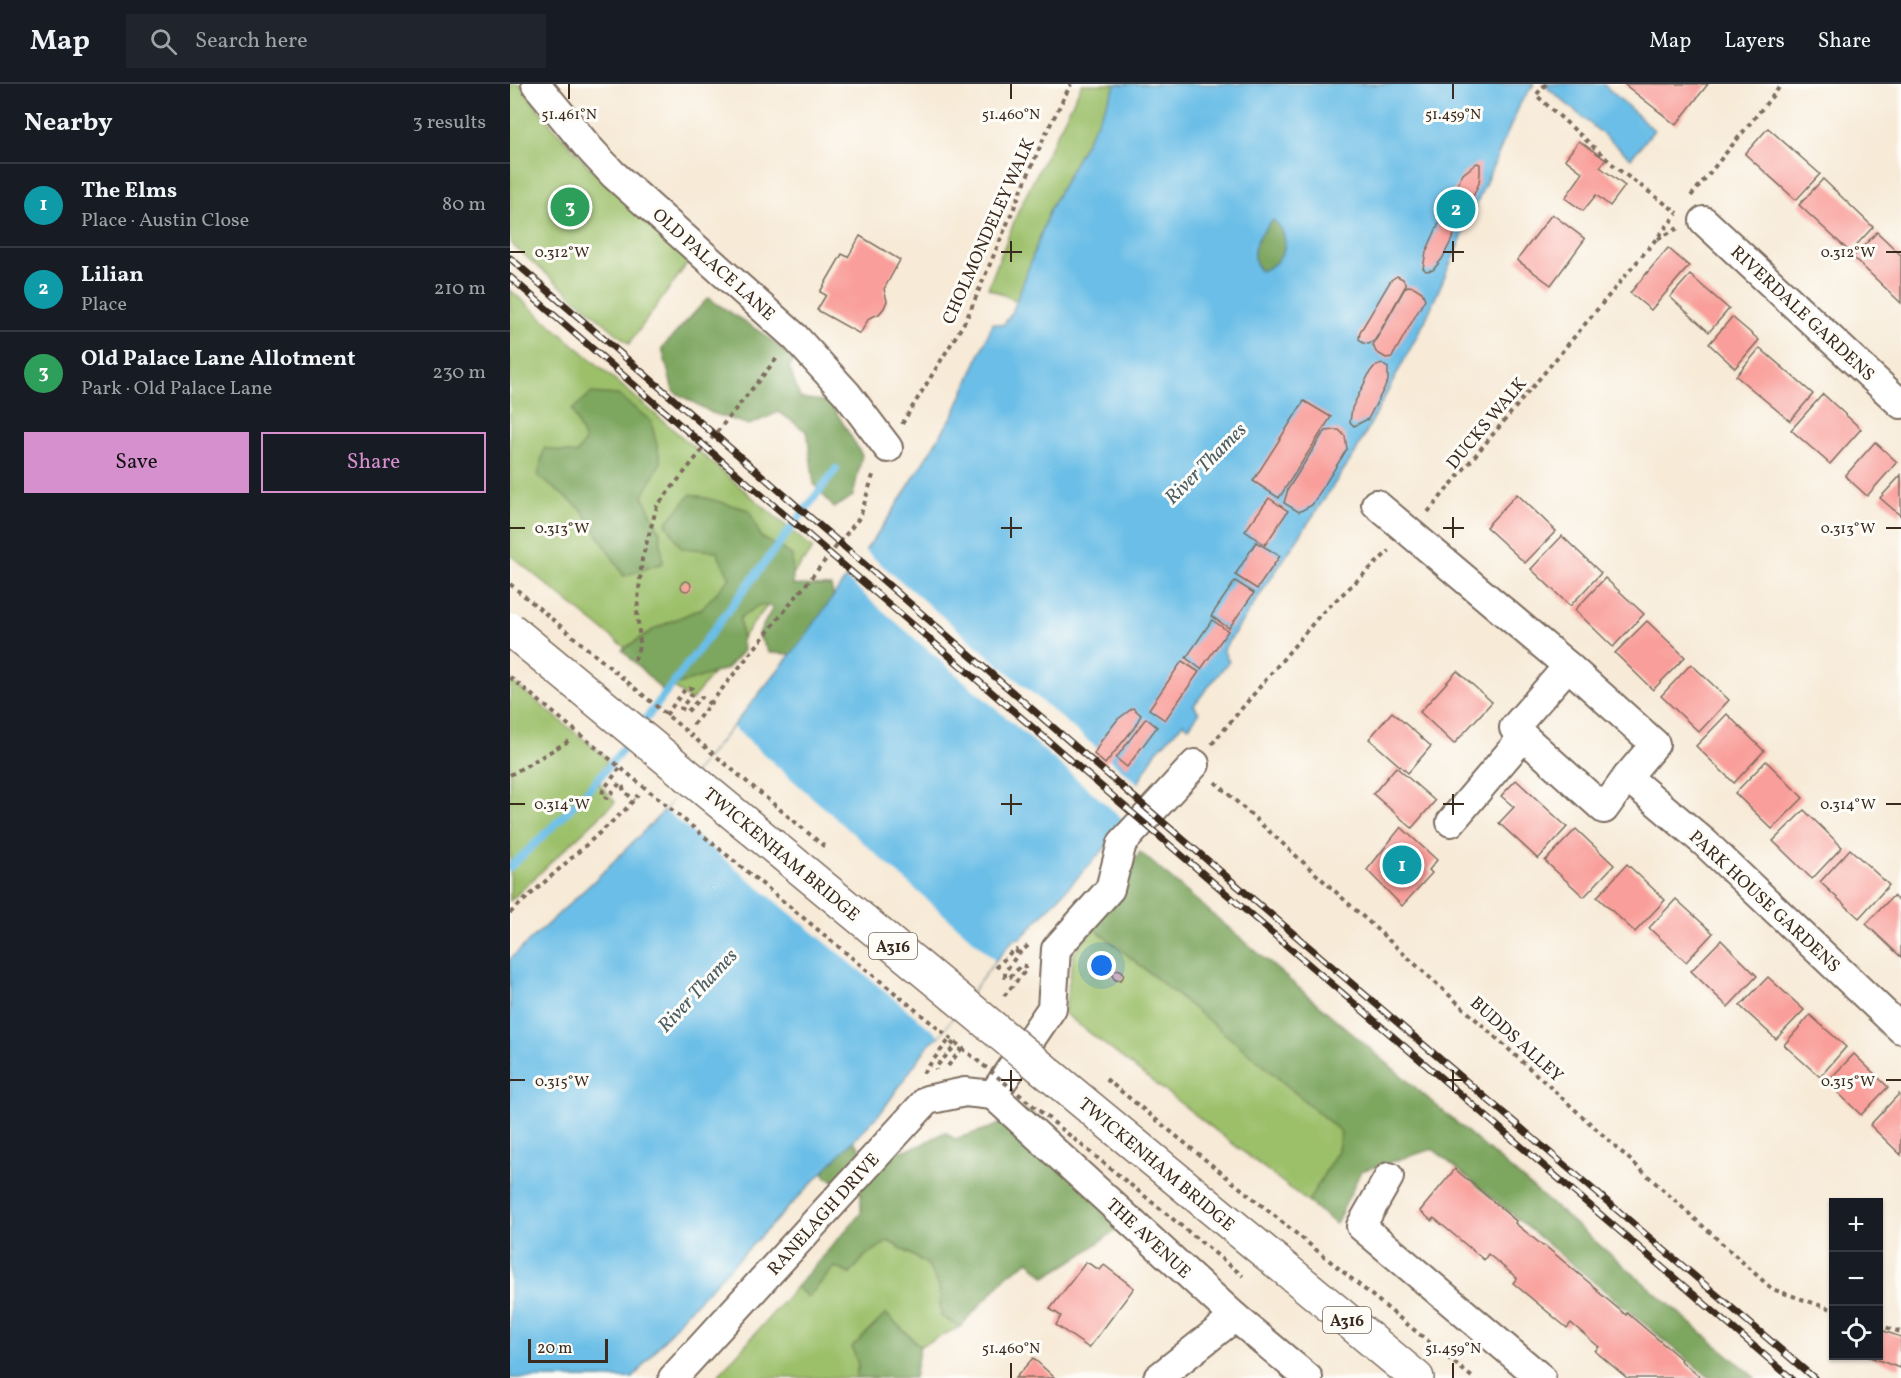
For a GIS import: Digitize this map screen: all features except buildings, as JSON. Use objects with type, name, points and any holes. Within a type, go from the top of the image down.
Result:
[{"type":"highway","name":"TWICKENHAM BRIDGE","points":[[510,629],[1417,1378]]},
{"type":"street","name":"OLD PALACE LANE","points":[[536,84],[613,174],[795,337],[847,394],[888,448]]},
{"type":"street","name":"RIVERDALE GARDENS","points":[[1691,217],[1901,404]]},
{"type":"street","points":[[1376,504],[1568,666],[1655,744],[1604,809],[1514,728],[1568,666]]},
{"type":"street","points":[[1451,822],[1523,737]]},
{"type":"street","points":[[927,1100],[965,1092],[993,1095],[1052,1008],[1056,949],[1110,889],[1122,843],[1195,764]]},
{"type":"street","name":"PARK HOUSE GARDENS","points":[[1627,777],[1705,843],[1901,1029]]},
{"type":"street","name":"THE AVENUE","points":[[993,1095],[1235,1317],[1308,1378]]},
{"type":"street","name":"RANELAGH DRIVE","points":[[673,1378],[927,1100]]},
{"type":"street","points":[[1389,1177],[1361,1226],[1541,1378]]},
{"type":"street","points":[[1158,1378],[1235,1317]]},
{"type":"path","name":"CHOLMONDELEY WALK","points":[[693,725],[860,517],[873,474],[967,318],[1045,135],[1071,84]]},
{"type":"path","name":"DUCKS WALK","points":[[1195,764],[1320,615],[1410,531],[1691,217],[1782,84]]},
{"type":"path","points":[[1546,85],[1536,96],[1619,170],[1691,217]]},
{"type":"path","points":[[635,660],[639,644],[637,611],[642,559],[657,506],[795,337]]},
{"type":"path","points":[[510,584],[831,852]]},
{"type":"path","points":[[510,677],[1246,1278]]},
{"type":"path","points":[[666,715],[686,688],[692,688],[693,693],[681,708],[687,712],[700,697],[710,704]]},
{"type":"path","points":[[510,775],[572,739]]},
{"type":"path","name":"BUDDS ALLEY","points":[[1195,764],[1772,1289],[1829,1309]]},
{"type":"path","points":[[621,768],[603,790],[602,796],[607,798],[620,783],[624,791],[634,800]]},
{"type":"path","points":[[510,913],[615,819],[638,795]]},
{"type":"path","points":[[996,969],[1012,951],[1016,950],[1018,954],[1005,972],[1005,976],[1010,977],[1022,965],[1025,966],[1026,970],[1004,996]]},
{"type":"path","points":[[927,1100],[921,1077],[949,1040],[955,1046],[936,1067],[937,1073],[944,1072],[962,1048]]},
{"type":"path","points":[[1104,1078],[1473,1378]]},
{"type":"path","points":[[1883,1327],[1901,1332]]},
{"type":"green space","points":[[510,84],[520,84],[548,121],[593,171],[689,261],[629,344],[510,243]]},
{"type":"green space","points":[[1082,84],[1116,84],[1050,209],[1017,301],[988,288],[1019,209]]},
{"type":"green space","points":[[1273,219],[1283,234],[1284,249],[1276,262],[1260,271],[1254,257],[1254,250],[1259,238]]},
{"type":"green space","points":[[510,290],[813,549],[691,701],[510,555]]},
{"type":"green space","points":[[708,298],[768,337],[794,361],[789,367],[800,398],[830,402],[862,455],[853,496],[834,508],[814,484],[807,432],[779,412],[749,425],[712,413],[673,391],[662,348]]},
{"type":"green space","points":[[591,393],[618,395],[651,421],[661,462],[643,496],[660,533],[663,563],[624,576],[582,510],[538,476],[544,448],[576,454],[585,441],[572,410]]},
{"type":"green space","points":[[691,494],[749,510],[761,537],[792,555],[793,585],[831,586],[841,630],[808,655],[769,653],[758,635],[773,607],[759,605],[740,618],[743,651],[726,669],[662,690],[622,650],[656,628],[702,608],[730,578],[716,551],[681,548],[666,523]]},
{"type":"green space","points":[[510,680],[607,758],[600,784],[615,802],[510,901]]},
{"type":"green space","points":[[1140,852],[1755,1378],[1710,1378],[1433,1149],[1361,1171],[1336,1224],[1308,1202],[1338,1150],[1341,1132],[1250,1054],[1094,928]]},
{"type":"green space","points":[[1094,928],[1250,1054],[1341,1132],[1338,1150],[1308,1202],[1064,1013],[1074,952]]},
{"type":"green space","points":[[1025,1110],[1055,1127],[1115,1193],[1119,1228],[1080,1256],[1045,1277],[1029,1261],[1009,1274],[960,1327],[941,1316],[939,1286],[927,1264],[889,1241],[865,1256],[850,1274],[835,1267],[808,1297],[796,1287],[861,1213],[861,1194],[850,1186],[826,1178],[811,1141],[841,1128],[870,1159],[919,1146],[945,1132],[955,1139],[993,1127]]},
{"type":"green space","points":[[888,1241],[927,1264],[939,1286],[941,1316],[960,1327],[920,1346],[886,1314],[858,1365],[856,1378],[716,1378],[796,1287],[808,1296],[835,1266],[850,1274],[865,1256]]},
{"type":"green space","points":[[886,1314],[920,1346],[914,1378],[856,1378],[858,1365],[852,1347]]},
{"type":"water","name":"River Thames","points":[[1116,84],[1534,84],[1521,102],[1426,319],[1355,453],[1223,650],[1229,661],[1194,705],[1199,713],[1189,727],[1183,723],[1155,753],[1126,805],[1133,818],[1021,938],[1014,939],[939,1036],[929,1044],[882,1111],[684,1315],[633,1378],[510,1378],[510,959],[595,880],[665,810],[804,638],[891,514],[955,412],[993,323],[1003,325],[1012,313],[1050,209]],"holes":[[[1273,220],[1279,227],[1285,242],[1281,256],[1276,262],[1260,271],[1254,257],[1256,244]]]},
{"type":"water","points":[[1543,84],[1603,84],[1654,130],[1631,158]]},
{"type":"pier","points":[[863,549],[1140,785],[1130,805],[1136,818],[1130,825],[844,577]]},
{"type":"pier","points":[[733,727],[995,960],[939,1036],[665,810]]},
{"type":"waterway","points":[[639,728],[836,469]]},
{"type":"waterway","points":[[510,867],[574,806],[631,739]]},
{"type":"railway","points":[[510,258],[1186,842],[1814,1378]]},
{"type":"railway","points":[[510,277],[1791,1378]]},
{"type":"place","name":"Old Palace Lane Allotment","points":[[570,207]]},
{"type":"place","name":"Lilian","points":[[1456,209]]},
{"type":"place","name":"The Elms","points":[[1402,865]]}]
